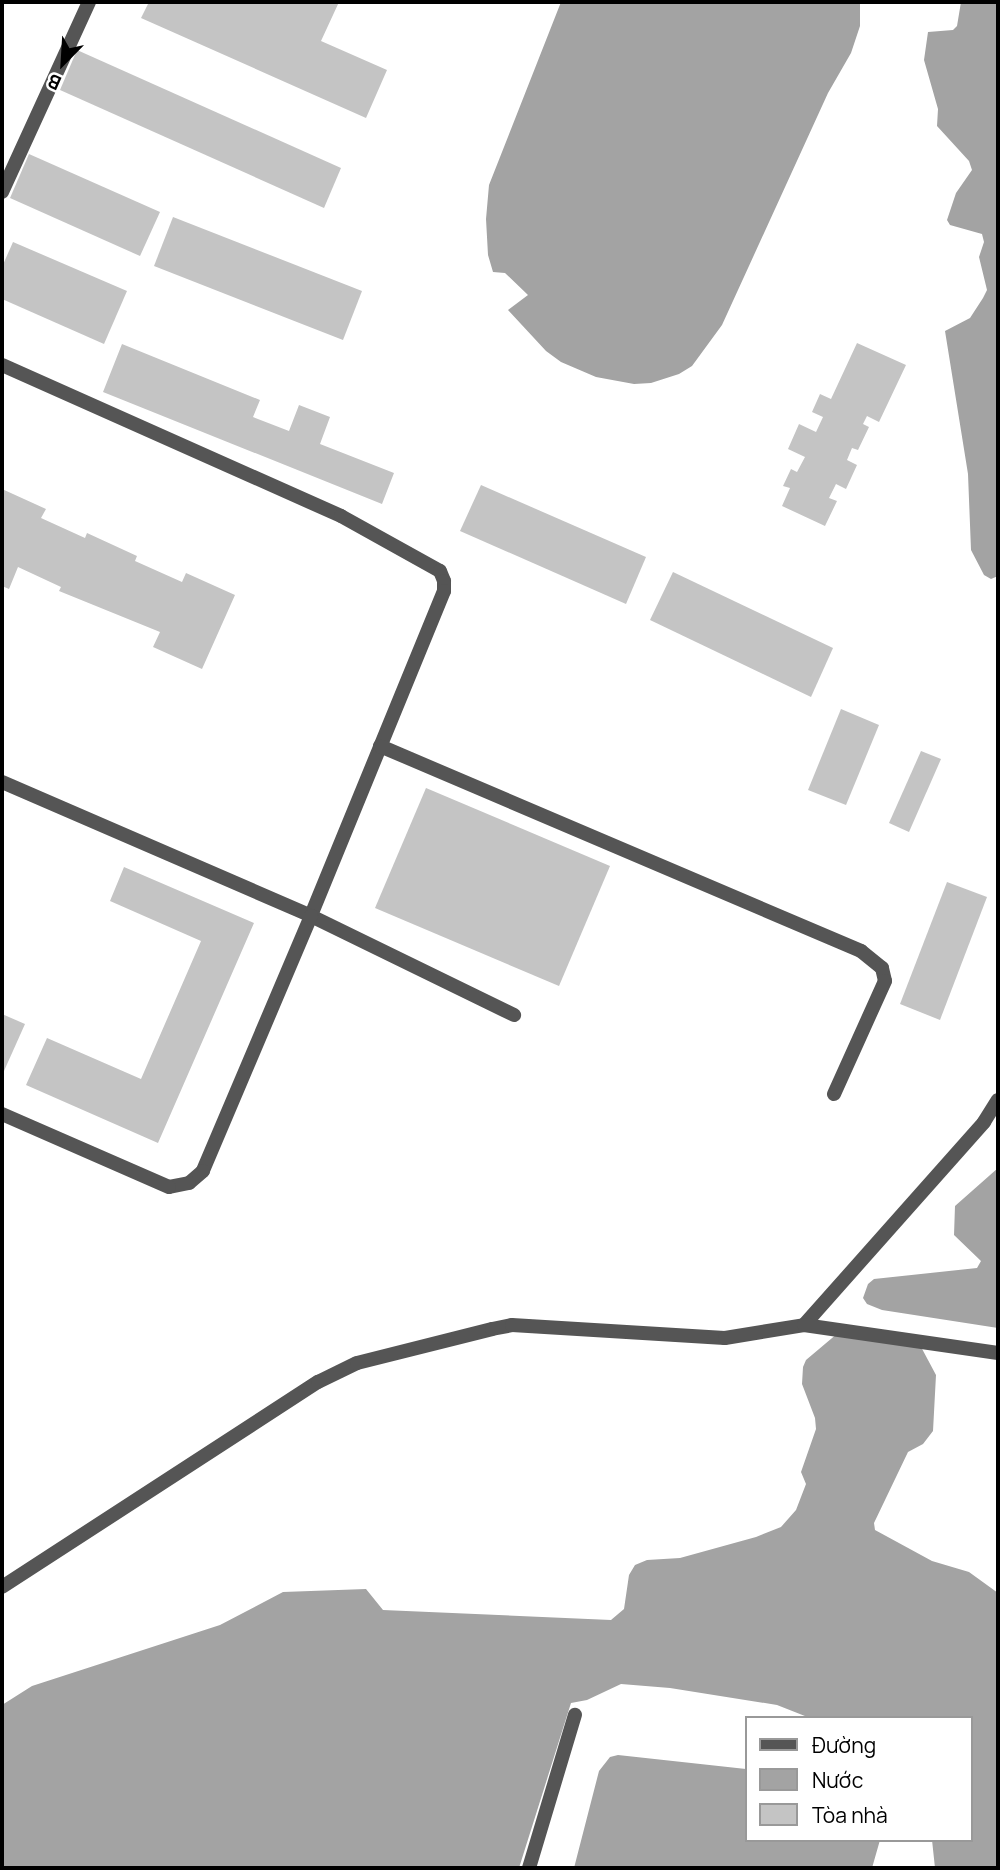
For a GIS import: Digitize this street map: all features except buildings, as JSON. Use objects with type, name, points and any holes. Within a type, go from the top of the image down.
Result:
[{"type":"street","points":[[2,192],[89,2]]},
{"type":"street","points":[[2,365],[341,516],[440,571],[444,581],[444,591],[203,1171],[189,1183],[169,1186],[2,1114]]},
{"type":"street","points":[[380,746],[861,951],[882,968],[885,981],[834,1094]]},
{"type":"street","points":[[2,782],[311,916],[514,1015]]},
{"type":"street","points":[[804,1325],[984,1122],[998,1100]]},
{"type":"street","points":[[2,1587],[318,1382],[357,1363],[512,1325],[704,1338],[756,1334],[804,1325],[998,1353]]},
{"type":"street","points":[[529,1868],[575,1715]]},
{"type":"water","points":[[561,2],[860,2],[860,26],[851,53],[828,93],[722,325],[692,366],[679,374],[651,383],[634,384],[596,377],[561,362],[546,351],[508,310],[528,295],[505,273],[493,272],[488,255],[486,219],[489,185]]},
{"type":"water","points":[[961,2],[998,2],[998,576],[991,579],[984,575],[971,550],[968,474],[945,331],[970,318],[987,290],[979,257],[984,242],[982,234],[950,225],[947,220],[956,193],[972,170],[969,161],[937,126],[938,109],[924,60],[928,32],[953,30],[957,26]]},
{"type":"water","points":[[998,1168],[998,1328],[882,1310],[867,1304],[863,1298],[868,1284],[874,1279],[977,1268],[981,1261],[954,1235],[955,1206]]},
{"type":"water","points":[[838,1333],[920,1345],[936,1375],[933,1431],[923,1444],[908,1452],[874,1523],[875,1530],[932,1561],[969,1572],[998,1593],[998,1868],[935,1868],[932,1842],[972,1842],[972,1716],[805,1716],[777,1705],[670,1688],[621,1684],[587,1700],[571,1703],[519,1868],[2,1868],[2,1705],[32,1686],[220,1625],[283,1592],[366,1589],[383,1610],[611,1620],[624,1609],[629,1575],[635,1565],[647,1560],[680,1558],[756,1537],[781,1527],[796,1510],[806,1484],[801,1472],[816,1429],[815,1418],[802,1384],[806,1360]]},
{"type":"water","points":[[618,1755],[744,1769],[744,1842],[879,1842],[872,1868],[574,1868],[599,1771],[610,1757]]}]
